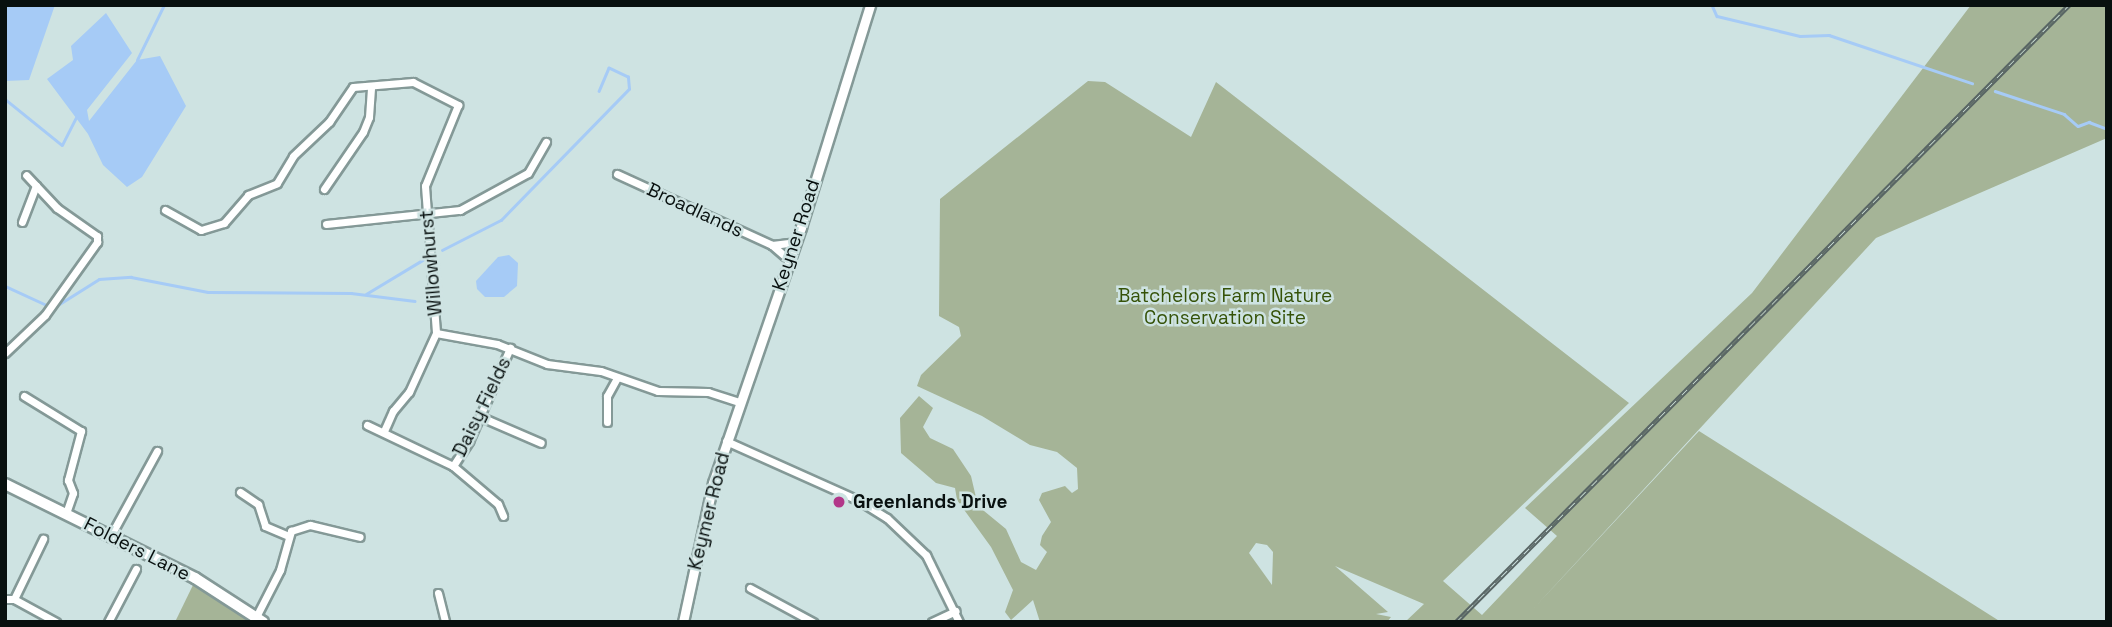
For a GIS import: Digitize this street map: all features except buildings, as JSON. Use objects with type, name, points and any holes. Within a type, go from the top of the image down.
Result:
[{"type":"main road","name":"Folders Lane","points":[[5,485],[195,578],[260,620]]},
{"type":"street","name":"Keyner Road","points":[[739,401],[789,260],[870,5]]},
{"type":"street","name":"Willowhurst","points":[[370,86],[414,82],[458,105],[427,175],[427,215],[436,332],[510,348],[547,364],[601,371],[658,391],[708,392],[739,401]]},
{"type":"street","points":[[166,210],[201,230],[224,223],[248,195],[277,183],[293,156],[329,122],[353,87],[370,86],[369,117],[363,132],[324,189]]},
{"type":"street","points":[[326,224],[460,210],[528,173],[546,142]]},
{"type":"street","name":"Broadlands","points":[[617,174],[772,245],[789,260]]},
{"type":"street","points":[[5,353],[50,307],[88,258],[97,236],[51,202],[26,175]]},
{"type":"street","points":[[22,222],[33,204],[36,186]]},
{"type":"street","points":[[33,204],[51,202]]},
{"type":"street","points":[[772,245],[794,242]]},
{"type":"street","points":[[384,431],[409,392],[436,332]]},
{"type":"street","name":"Daisy Fields","points":[[453,466],[481,417],[510,348]]},
{"type":"street","points":[[607,422],[607,396],[617,378]]},
{"type":"street","points":[[24,396],[80,431],[68,480],[73,493],[66,513]]},
{"type":"street","name":"Keymer Road","points":[[683,622],[699,541],[739,401]]},
{"type":"street","points":[[481,417],[541,443]]},
{"type":"street","points":[[367,425],[453,466],[498,504],[503,516]]},
{"type":"street","points":[[726,441],[887,518],[926,555],[956,611],[959,622]]},
{"type":"street","points":[[111,535],[157,451]]},
{"type":"street","points":[[240,492],[258,505],[265,526],[288,536]]},
{"type":"street","points":[[288,536],[310,525],[360,537]]},
{"type":"street","points":[[260,620],[280,570],[288,536]]},
{"type":"street","points":[[14,598],[43,539]]},
{"type":"street","points":[[108,622],[136,569]]},
{"type":"street","points":[[750,588],[813,622]]},
{"type":"street","points":[[438,593],[445,622]]},
{"type":"street","points":[[5,599],[14,598],[53,621]]},
{"type":"street","points":[[932,622],[956,611]]},
{"type":"green space","name":"Batchelors Farm Nature Conservation Site","points":[[1971,5],[2107,5],[2107,138],[1876,238],[1534,608],[1699,431],[2001,622],[1405,622],[1424,604],[1335,566],[1388,612],[1376,614],[1391,617],[1387,622],[1040,622],[1033,600],[1011,620],[1005,612],[1013,590],[991,547],[957,500],[955,488],[936,483],[901,453],[900,418],[919,396],[933,408],[923,427],[930,438],[953,449],[971,476],[978,506],[1006,529],[1021,562],[1036,570],[1047,552],[1040,545],[1051,522],[1039,500],[1042,493],[1065,486],[1072,493],[1078,489],[1077,468],[1057,452],[1030,445],[982,416],[917,386],[921,375],[961,336],[959,327],[939,316],[940,199],[1088,81],[1105,82],[1191,137],[1216,82],[1629,403],[1443,581],[1482,615],[1557,536],[1525,508],[1752,293]],"holes":[[[1256,543],[1267,545],[1273,552],[1272,585],[1249,553]]]},
{"type":"green space","points":[[194,583],[253,622],[175,622]]},
{"type":"water","points":[[5,5],[55,5],[29,80],[5,81]]},
{"type":"water","points":[[106,13],[132,53],[87,110],[89,121],[137,60],[160,56],[186,106],[142,177],[127,187],[103,165],[88,134],[47,79],[73,60],[71,46]]},
{"type":"water","points":[[509,255],[518,263],[517,286],[504,297],[485,297],[477,289],[476,281],[498,257]]},
{"type":"waterway","points":[[137,60],[164,5]]},
{"type":"waterway","points":[[1712,5],[1717,16],[1800,36],[1829,35],[1972,83]]},
{"type":"waterway","points":[[442,250],[501,220],[629,89],[628,77],[609,68],[599,91]]},
{"type":"waterway","points":[[1995,91],[2064,114],[2078,126],[2089,122],[2107,129]]},
{"type":"waterway","points":[[5,99],[62,145],[76,118]]},
{"type":"waterway","points":[[366,294],[426,258]]},
{"type":"waterway","points":[[5,286],[53,308],[99,279],[131,277],[208,292],[351,293],[414,301]]},
{"type":"railway","points":[[1456,622],[2069,5]]},
{"type":"place","name":"Greenlands Drive","points":[[839,502]]}]
